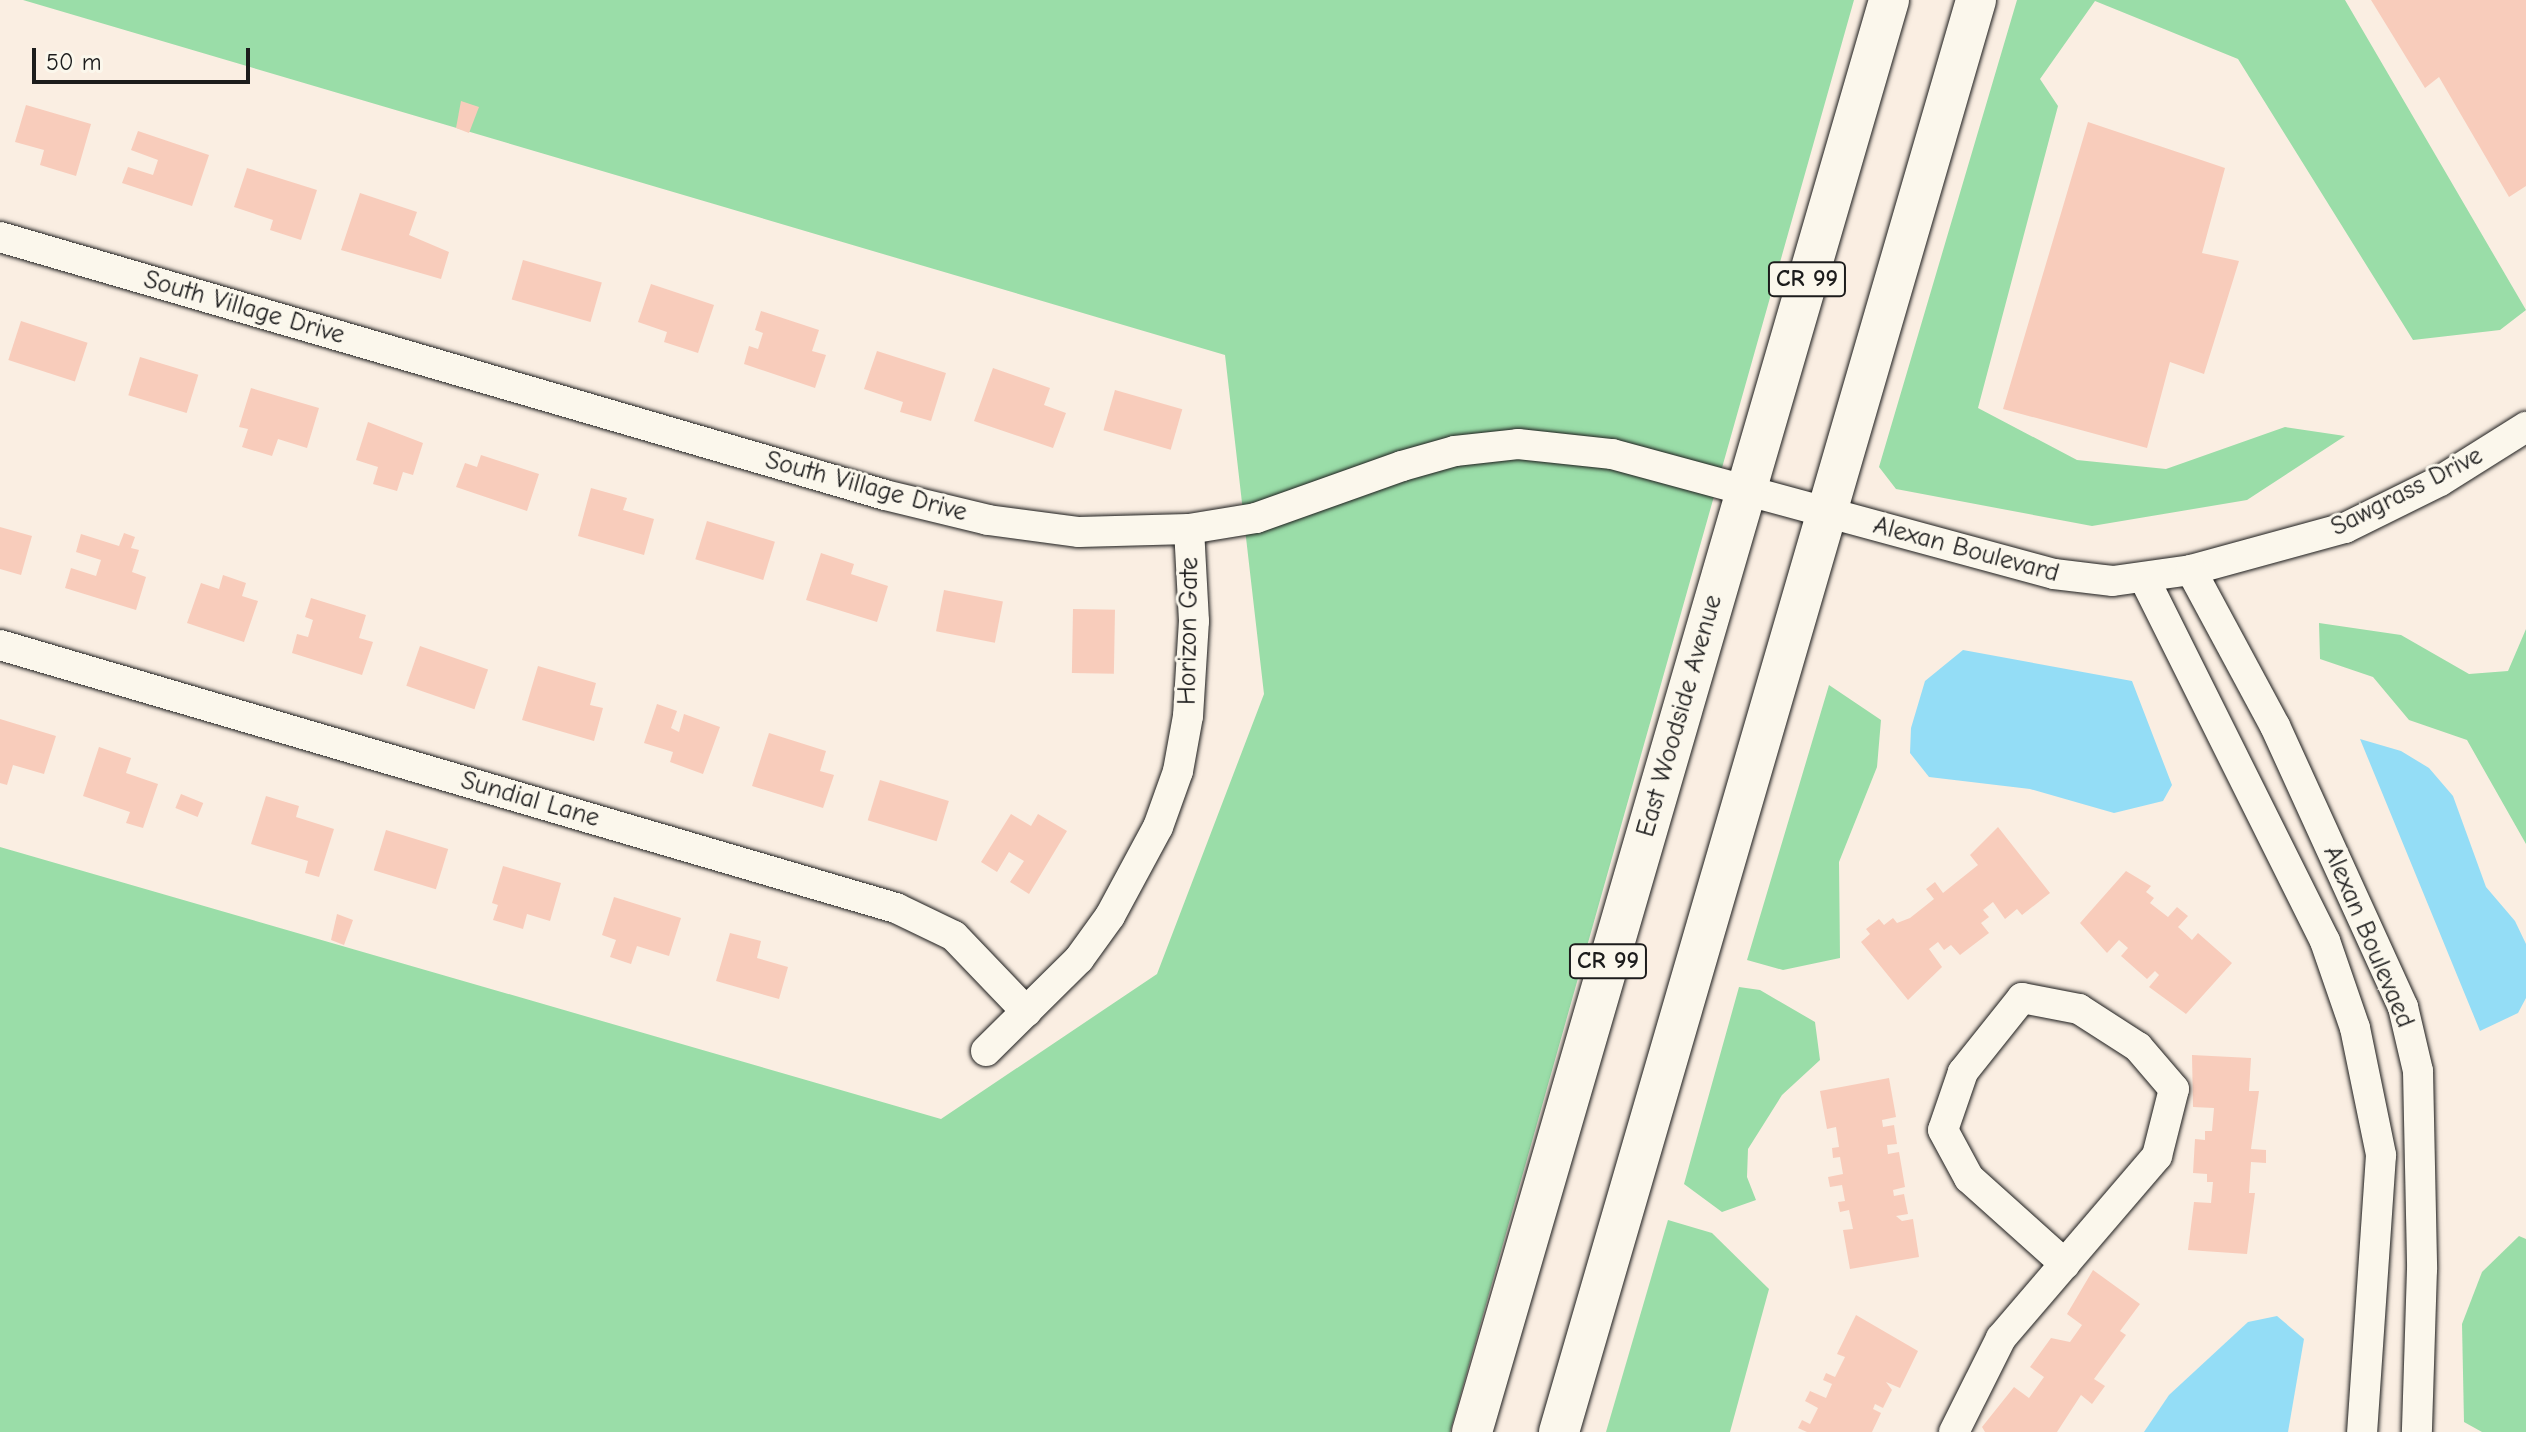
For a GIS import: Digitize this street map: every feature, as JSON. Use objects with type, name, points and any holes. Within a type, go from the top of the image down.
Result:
[{"type":"main road","name":"East Woodside Avenue","points":[[1472,1432],[1889,0]]},
{"type":"main road","name":"CR 99","points":[[1559,1432],[1976,0]]},
{"type":"street","name":"South Village Drive","points":[[0,237],[943,510],[1079,532],[1189,529],[1256,518],[1455,451],[1518,444],[1612,454],[1745,490]]},
{"type":"street","name":"Sawgrass Drive","points":[[2191,570],[2345,528],[2440,481],[2526,427]]},
{"type":"street","name":"Alexan Boulevard","points":[[1745,490],[2083,580],[2144,578],[2191,570]]},
{"type":"street","name":"Horizon Gate","points":[[986,1051],[1079,959],[1110,916],[1158,827],[1178,771],[1193,669],[1189,529]]},
{"type":"street","name":"Alexan Boulevaed","points":[[2191,570],[2275,726],[2403,1007],[2418,1071],[2422,1269],[2417,1432]]},
{"type":"street","name":"Alexan Boulevaed","points":[[2144,578],[2325,941],[2355,1028],[2381,1155],[2362,1432]]},
{"type":"street","name":"Sundial Lane","points":[[0,645],[896,908],[954,936],[1027,1012]]},
{"type":"street","points":[[2339,981],[2383,963]]},
{"type":"street","points":[[1954,1432],[2001,1338],[2065,1264],[2157,1156],[2174,1089],[2138,1047],[2079,1009],[2022,998],[1963,1072],[1943,1130],[1969,1178],[2065,1264]]},
{"type":"green space","points":[[23,0],[1854,0],[1450,1432],[0,1432],[0,847],[941,1119],[1157,974],[1264,694],[1225,355]]},
{"type":"green space","points":[[2017,0],[2345,0],[2526,310],[2500,330],[2413,340],[2238,59],[2095,1],[2040,79],[2058,106],[1978,408],[2077,460],[2166,469],[2285,427],[2345,436],[2247,500],[2092,526],[1896,489],[1879,467]]},
{"type":"green space","points":[[2319,623],[2401,635],[2469,674],[2508,671],[2526,629],[2526,844],[2467,740],[2409,720],[2373,677],[2320,659]]},
{"type":"green space","points":[[1829,685],[1881,720],[1877,767],[1839,862],[1840,958],[1783,970],[1747,960]]},
{"type":"green space","points":[[1739,987],[1760,990],[1815,1022],[1820,1060],[1782,1095],[1748,1149],[1747,1177],[1756,1200],[1722,1212],[1684,1184]]},
{"type":"green space","points":[[1668,1220],[1712,1233],[1769,1289],[1730,1432],[1606,1432]]},
{"type":"green space","points":[[2519,1236],[2526,1239],[2526,1432],[2482,1432],[2464,1422],[2462,1324],[2482,1272]]},
{"type":"water","points":[[1963,650],[2132,681],[2172,785],[2163,801],[2114,813],[2030,789],[1929,777],[1910,753],[1911,728],[1925,681]]},
{"type":"water","points":[[2360,739],[2401,751],[2429,768],[2453,796],[2486,887],[2515,921],[2526,944],[2526,998],[2518,1013],[2480,1031]]},
{"type":"water","points":[[2277,1316],[2304,1339],[2288,1432],[2144,1432],[2169,1395],[2248,1322]]},
{"type":"building","points":[[2371,0],[2526,0],[2526,186],[2509,197],[2439,77],[2425,88]]},
{"type":"building","points":[[461,101],[479,107],[469,133],[456,128]]},
{"type":"building","points":[[26,105],[91,124],[76,176],[40,165],[44,150],[15,142]]},
{"type":"building","points":[[2088,122],[2225,168],[2202,253],[2239,261],[2204,374],[2170,362],[2147,448],[2003,409]]},
{"type":"building","points":[[138,131],[209,155],[192,206],[122,183],[128,167],[153,175],[158,160],[131,150]]},
{"type":"building","points":[[247,168],[317,190],[301,240],[270,230],[273,220],[234,207]]},
{"type":"building","points":[[360,193],[417,212],[409,235],[449,252],[441,279],[341,250]]},
{"type":"building","points":[[523,260],[602,283],[591,322],[512,299]]},
{"type":"building","points":[[651,284],[714,305],[698,353],[664,342],[667,332],[638,322]]},
{"type":"building","points":[[761,311],[819,330],[812,351],[826,355],[815,388],[744,364],[749,346],[758,349],[763,333],[755,330]]},
{"type":"building","points":[[21,321],[88,343],[75,382],[8,360]]},
{"type":"building","points":[[877,351],[946,373],[931,421],[900,412],[903,402],[864,389]]},
{"type":"building","points":[[140,357],[198,375],[187,413],[128,395]]},
{"type":"building","points":[[993,368],[1050,388],[1044,405],[1066,413],[1053,448],[974,421]]},
{"type":"building","points":[[251,388],[319,408],[307,448],[278,439],[272,456],[242,447],[248,429],[239,427]]},
{"type":"building","points":[[1115,390],[1182,409],[1171,450],[1103,430]]},
{"type":"building","points":[[368,422],[423,443],[413,475],[403,472],[397,491],[373,484],[378,467],[356,460]]},
{"type":"building","points":[[481,455],[539,474],[527,511],[456,487],[465,463],[477,467]]},
{"type":"building","points":[[591,488],[627,498],[623,510],[654,519],[644,555],[578,536]]},
{"type":"building","points":[[707,521],[775,542],[763,580],[695,559]]},
{"type":"building","points":[[0,527],[32,536],[21,575],[0,569]]},
{"type":"building","points":[[124,533],[135,537],[131,548],[139,550],[132,572],[146,577],[136,610],[65,588],[71,568],[96,576],[101,560],[76,552],[81,534],[119,546]]},
{"type":"building","points":[[821,553],[854,564],[851,574],[888,586],[877,622],[806,600]]},
{"type":"building","points":[[223,575],[246,583],[242,596],[258,601],[244,642],[187,623],[201,583],[219,589]]},
{"type":"building","points":[[944,590],[1003,601],[995,643],[936,631]]},
{"type":"building","points":[[311,598],[366,615],[359,638],[373,642],[362,675],[292,653],[297,634],[308,637],[313,620],[305,617]]},
{"type":"building","points":[[1073,609],[1115,610],[1114,674],[1072,673]]},
{"type":"building","points":[[420,646],[488,669],[474,709],[406,686]]},
{"type":"building","points":[[538,666],[596,683],[590,705],[603,708],[594,741],[522,720]]},
{"type":"building","points":[[657,704],[677,711],[671,728],[679,732],[684,714],[720,727],[703,774],[670,762],[673,752],[644,743]]},
{"type":"building","points":[[0,719],[56,736],[44,774],[13,765],[7,785],[0,783]]},
{"type":"building","points":[[769,733],[826,751],[820,771],[834,775],[823,808],[752,786]]},
{"type":"building","points":[[99,747],[131,758],[126,773],[158,784],[143,828],[126,823],[130,812],[83,796]]},
{"type":"building","points":[[880,780],[949,801],[937,841],[868,820]]},
{"type":"building","points":[[181,794],[203,803],[198,817],[175,808]]},
{"type":"building","points":[[266,796],[299,806],[296,817],[334,829],[319,877],[305,873],[308,861],[251,844]]},
{"type":"building","points":[[1011,814],[1031,826],[1038,814],[1067,831],[1029,894],[1010,882],[1024,861],[1009,852],[997,872],[981,862]]},
{"type":"building","points":[[1998,827],[2050,893],[2022,915],[2017,909],[2005,919],[1993,902],[1983,910],[1989,917],[1981,923],[1989,933],[1960,955],[1951,945],[1944,950],[1938,942],[1929,949],[1942,967],[1908,1000],[1861,942],[1870,934],[1866,929],[1879,919],[1884,925],[1893,918],[1897,923],[1910,918],[1934,899],[1926,889],[1935,882],[1943,893],[1978,865],[1970,855]]},
{"type":"building","points":[[386,830],[448,849],[436,889],[374,870]]},
{"type":"building","points":[[503,866],[561,883],[550,921],[527,914],[523,929],[493,920],[498,905],[492,903]]},
{"type":"building","points":[[2126,871],[2151,886],[2146,892],[2154,898],[2150,903],[2168,917],[2177,907],[2188,916],[2178,927],[2192,940],[2198,933],[2232,963],[2186,1014],[2149,987],[2159,975],[2155,971],[2147,979],[2121,956],[2128,948],[2119,940],[2107,953],[2080,923]]},
{"type":"building","points":[[614,897],[681,918],[669,956],[637,946],[631,964],[610,957],[616,940],[602,935]]},
{"type":"building","points":[[337,914],[353,920],[344,945],[331,940]]},
{"type":"building","points":[[730,933],[761,941],[757,958],[788,967],[779,999],[716,981]]},
{"type":"building","points":[[2192,1055],[2251,1058],[2249,1091],[2259,1091],[2251,1149],[2266,1150],[2266,1163],[2251,1162],[2249,1193],[2255,1193],[2247,1254],[2188,1250],[2194,1202],[2211,1203],[2213,1182],[2207,1182],[2207,1174],[2193,1173],[2195,1139],[2205,1140],[2205,1131],[2212,1131],[2214,1108],[2193,1107]]},
{"type":"building","points":[[1889,1078],[1896,1117],[1882,1120],[1883,1127],[1894,1125],[1897,1144],[1887,1145],[1888,1154],[1899,1152],[1905,1187],[1893,1190],[1894,1196],[1904,1194],[1908,1214],[1896,1216],[1902,1221],[1913,1219],[1919,1257],[1850,1269],[1843,1230],[1853,1229],[1849,1210],[1840,1212],[1838,1202],[1845,1201],[1842,1185],[1830,1187],[1828,1177],[1843,1174],[1840,1157],[1833,1158],[1832,1148],[1839,1147],[1836,1127],[1827,1129],[1820,1091]]},
{"type":"building","points":[[2093,1270],[2140,1304],[2120,1331],[2126,1335],[2094,1379],[2105,1386],[2092,1404],[2081,1395],[2057,1432],[1985,1432],[1982,1427],[2014,1387],[2029,1398],[2044,1377],[2030,1367],[2051,1338],[2070,1342],[2082,1325],[2067,1314]]},
{"type":"building","points":[[1856,1315],[1918,1351],[1900,1388],[1886,1382],[1892,1390],[1883,1408],[1875,1404],[1873,1409],[1881,1413],[1872,1432],[1807,1432],[1798,1428],[1802,1420],[1810,1424],[1818,1408],[1805,1401],[1810,1391],[1826,1398],[1832,1384],[1823,1380],[1826,1373],[1835,1377],[1845,1357],[1837,1354]]}]
